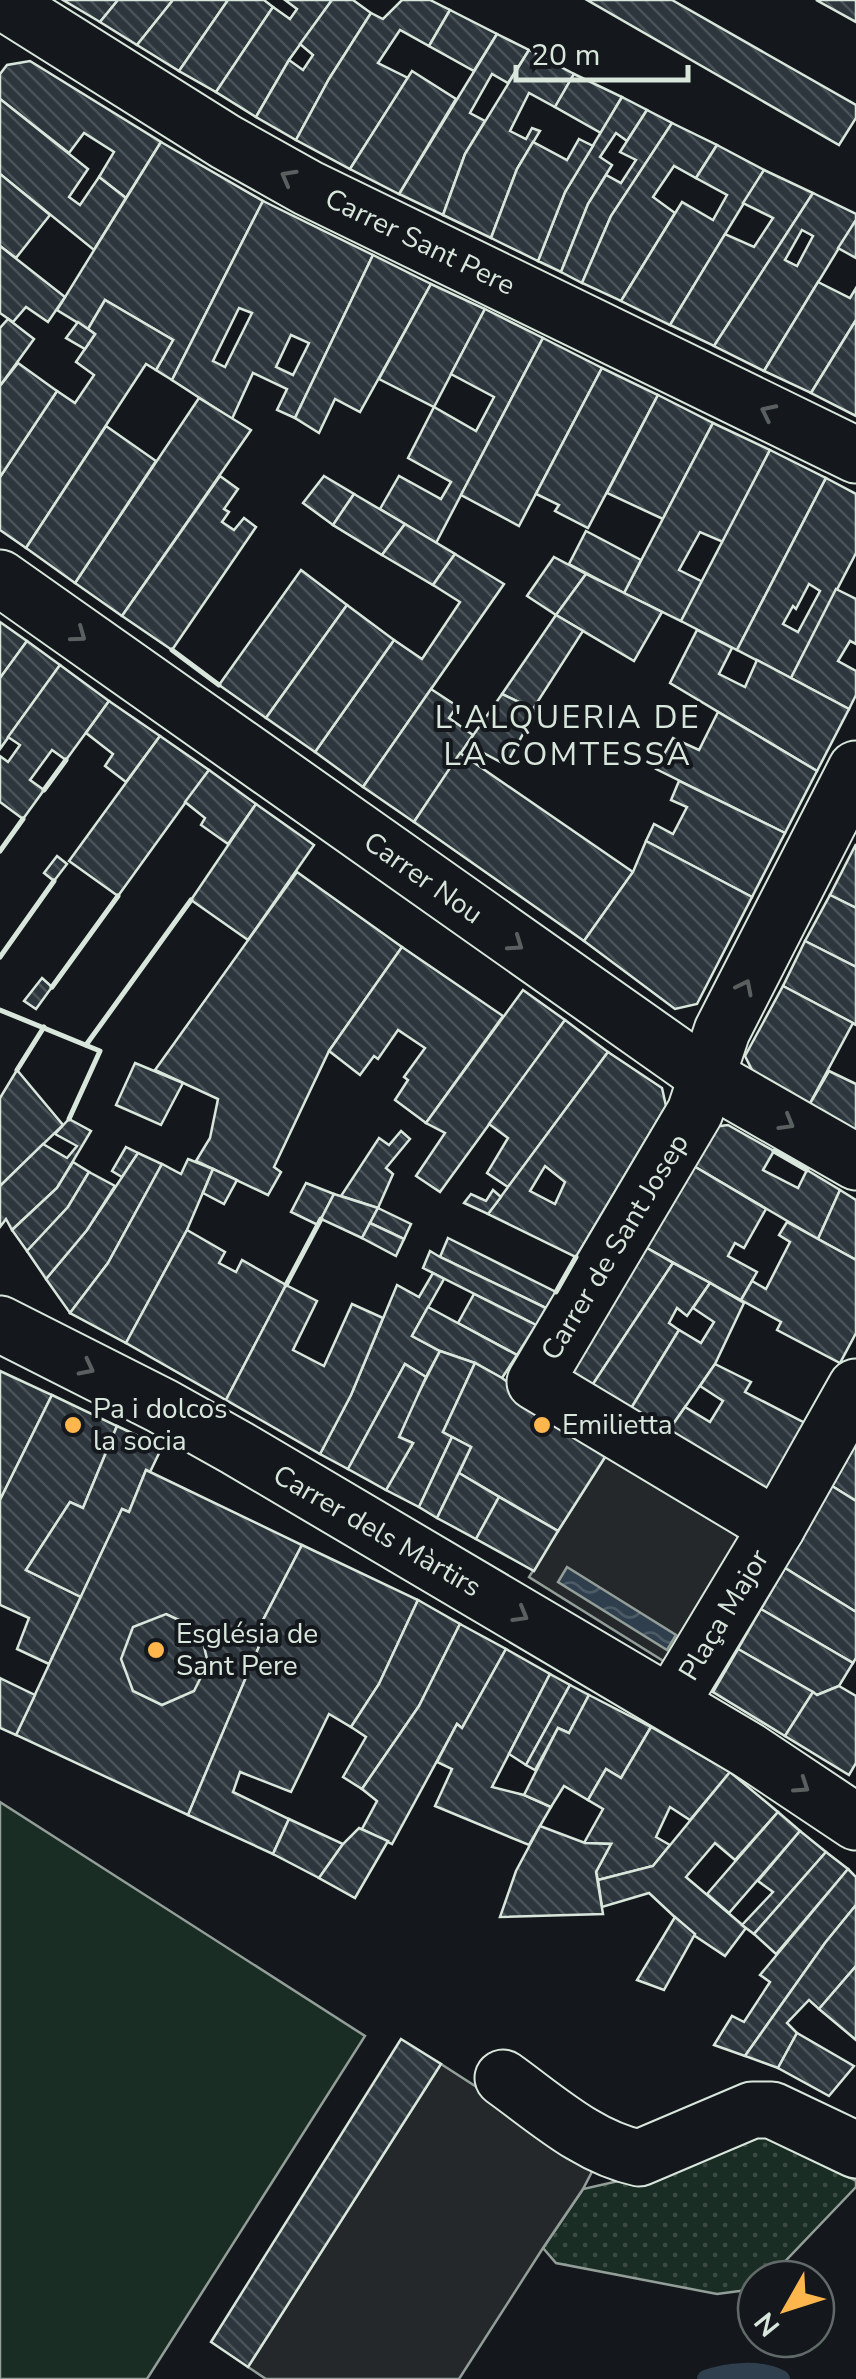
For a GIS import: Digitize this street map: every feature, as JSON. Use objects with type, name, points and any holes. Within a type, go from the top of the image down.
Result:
[{"type":"street","name":"Carrer Sant Pere","points":[[5,5],[226,142],[308,188],[856,455]]},
{"type":"street","name":"Carrer Nou","points":[[0,578],[706,1076],[856,1162]]},
{"type":"street","points":[[706,1076],[722,1031],[856,770]]},
{"type":"street","name":"Carrer de Sant Josep","points":[[618,1432],[534,1382],[695,1112],[706,1076]]},
{"type":"street","name":"Carrer dels Màrtirs","points":[[0,1324],[192,1423],[748,1750],[856,1822]]},
{"type":"street","points":[[783,1517],[856,1387]]},
{"type":"street","name":"Plaça Major","points":[[618,1432],[783,1517],[671,1704]]},
{"type":"street","points":[[503,2078],[596,2144],[639,2158],[752,2110],[772,2110],[856,2150]]},
{"type":"green space","points":[[0,1802],[365,2036],[147,2379],[0,2379]]},
{"type":"green space","points":[[753,2127],[856,2181],[856,2187],[787,2259],[736,2259],[736,2291],[717,2294],[556,2263],[543,2248],[583,2189],[649,2174]]},
{"type":"shaded area","points":[[607,1454],[813,1519],[713,1692],[529,1577]]},
{"type":"shaded area","points":[[441,2064],[596,2164],[583,2189],[459,2379],[266,2379],[248,2367]]},
{"type":"water","points":[[567,1567],[676,1635],[667,1650],[558,1582]]},
{"type":"building","points":[[63,0],[118,0],[100,22]]},
{"type":"building","points":[[118,0],[173,0],[137,45],[100,22]]},
{"type":"building","points":[[173,0],[228,0],[179,71],[137,45]]},
{"type":"building","points":[[228,0],[264,0],[273,7],[216,92],[179,71]]},
{"type":"building","points":[[285,0],[332,0],[289,60],[256,117],[216,92],[273,7],[290,19],[297,9]]},
{"type":"building","points":[[332,0],[353,0],[371,13],[296,140],[256,117],[289,60],[303,70],[313,55],[300,44]]},
{"type":"building","points":[[402,0],[430,0],[450,10],[429,46],[400,30],[378,63],[408,78],[350,169],[296,140],[371,13],[383,19]]},
{"type":"building","points":[[587,0],[672,0],[856,105],[856,118],[839,145]]},
{"type":"building","points":[[816,0],[856,0],[856,22]]},
{"type":"building","points":[[450,10],[497,34],[474,71],[429,46]]},
{"type":"building","points":[[497,34],[529,50],[508,83],[492,74],[470,113],[485,121],[465,154],[443,215],[399,194]]},
{"type":"building","points":[[529,50],[574,74],[555,107],[529,93],[510,131],[526,139],[532,128],[540,131],[517,169],[491,238],[443,215],[465,154]]},
{"type":"building","points":[[30,61],[161,142],[126,198],[99,177],[114,152],[84,133],[69,153],[0,99],[0,74],[7,65]]},
{"type":"building","points":[[412,71],[456,99],[399,194],[350,169]]},
{"type":"building","points":[[574,74],[622,97],[601,133],[555,107]]},
{"type":"building","points":[[622,97],[647,110],[627,141],[616,133],[600,157],[612,165],[588,204],[561,272],[538,261],[565,192]]},
{"type":"building","points":[[0,99],[88,169],[69,197],[80,205],[99,177],[126,198],[94,250],[0,174]]},
{"type":"building","points":[[647,110],[672,123],[611,216],[582,283],[561,272],[588,204],[606,175],[621,183],[636,160],[620,152]]},
{"type":"building","points":[[672,123],[717,145],[696,178],[674,166],[653,197],[675,213],[621,301],[582,283],[611,216]]},
{"type":"building","points":[[579,139],[593,146],[565,192],[538,261],[491,238],[517,169],[533,142],[567,160]]},
{"type":"building","points":[[161,142],[263,201],[172,380],[156,370],[173,340],[105,300],[88,329],[57,310]]},
{"type":"building","points":[[717,145],[764,170],[670,325],[621,301],[682,202],[713,220],[727,195],[696,178]]},
{"type":"building","points":[[764,170],[813,193],[714,346],[670,325],[725,234],[754,247],[773,218],[743,203]]},
{"type":"building","points":[[0,174],[50,215],[16,258],[0,246]]},
{"type":"building","points":[[813,193],[856,214],[856,220],[764,371],[714,346]],"holes":[[[802,230],[813,236],[797,266],[785,260]]]},
{"type":"building","points":[[263,201],[373,255],[295,418],[277,410],[287,389],[253,373],[232,419],[172,380]],"holes":[[[239,308],[252,313],[225,367],[213,361]],[[291,335],[309,343],[293,375],[276,367]]]},
{"type":"building","points":[[856,220],[856,258],[838,248]]},
{"type":"building","points":[[0,246],[65,297],[48,322],[26,307],[13,322],[0,313]]},
{"type":"building","points":[[373,255],[431,284],[360,412],[335,399],[319,433],[295,418]]},
{"type":"building","points":[[818,282],[850,298],[856,288],[856,320],[811,393],[764,371]]},
{"type":"building","points":[[431,284],[485,309],[434,407],[379,379]]},
{"type":"building","points":[[105,300],[173,340],[156,370],[146,364],[26,548],[0,530],[0,477],[57,391],[75,403],[94,375],[76,362],[95,334],[88,329]]},
{"type":"building","points":[[485,309],[543,338],[436,543],[380,509],[399,476],[441,499],[451,482],[408,458],[434,407],[476,431],[494,397],[451,374]]},
{"type":"building","points":[[8,319],[34,339],[0,386],[0,328]]},
{"type":"building","points":[[856,320],[856,416],[811,393]]},
{"type":"building","points":[[78,322],[95,334],[85,349],[66,338]]},
{"type":"building","points":[[543,338],[602,368],[519,526],[461,495]]},
{"type":"building","points":[[18,363],[57,391],[0,477],[0,386]]},
{"type":"building","points":[[602,368],[658,395],[588,528],[555,511],[559,505],[536,494]]},
{"type":"building","points":[[658,395],[713,423],[663,519],[607,493]]},
{"type":"building","points":[[199,398],[251,430],[122,616],[75,583]]},
{"type":"building","points":[[713,423],[770,450],[723,542],[700,532],[679,570],[703,582],[681,621],[624,593]]},
{"type":"building","points":[[106,426],[156,461],[75,583],[26,548]]},
{"type":"building","points":[[770,450],[826,478],[737,650],[681,621]]},
{"type":"building","points":[[220,476],[238,489],[224,509],[229,512],[222,522],[234,530],[244,518],[256,527],[172,650],[122,616]]},
{"type":"building","points":[[324,476],[354,494],[333,525],[303,503]]},
{"type":"building","points":[[826,478],[856,494],[856,553],[791,678],[737,650]],"holes":[[[809,584],[820,591],[798,632],[783,624]]]},
{"type":"building","points":[[354,494],[405,524],[382,555],[333,525]]},
{"type":"building","points":[[405,524],[455,554],[433,585],[382,555]]},
{"type":"building","points":[[586,531],[641,560],[624,593],[569,564]]},
{"type":"building","points":[[455,554],[504,584],[363,787],[315,752],[394,640],[422,659],[460,602],[433,585]]},
{"type":"building","points":[[554,557],[586,574],[556,615],[527,596]]},
{"type":"building","points":[[301,570],[347,605],[266,718],[219,685]]},
{"type":"building","points":[[586,574],[662,612],[634,661],[556,615]]},
{"type":"building","points":[[836,589],[856,599],[856,644],[850,641],[838,661],[856,671],[856,695],[849,709],[791,678]]},
{"type":"building","points":[[347,605],[394,640],[315,752],[266,718]]},
{"type":"building","points":[[556,615],[583,631],[533,709],[502,694]]},
{"type":"building","points":[[0,622],[27,641],[0,678]]},
{"type":"building","points":[[697,630],[732,648],[719,674],[745,687],[757,660],[849,709],[817,771],[670,683]]},
{"type":"building","points":[[27,641],[60,665],[0,749],[0,678]]},
{"type":"building","points":[[60,665],[109,701],[66,760],[52,750],[30,780],[44,790],[23,819],[0,802],[0,756],[8,762],[20,745],[8,737]]},
{"type":"building","points":[[431,689],[457,706],[449,718],[473,735],[414,822],[363,787]]},
{"type":"building","points":[[502,694],[536,710],[506,765],[467,744]]},
{"type":"building","points":[[109,701],[160,736],[126,782],[105,766],[113,754],[86,733]]},
{"type":"building","points":[[718,712],[817,771],[785,833],[656,769],[673,738],[699,750]]},
{"type":"building","points":[[160,736],[209,770],[118,896],[69,861]]},
{"type":"building","points":[[460,753],[633,872],[584,941],[414,822]]},
{"type":"building","points":[[209,770],[256,804],[228,844],[201,825],[205,818],[185,802]]},
{"type":"building","points":[[679,781],[785,833],[752,897],[646,841],[654,824],[673,834],[687,807],[671,800]]},
{"type":"building","points":[[256,804],[314,845],[248,940],[191,900]]},
{"type":"building","points":[[646,841],[752,897],[697,1004],[675,1009],[584,941],[633,872]]},
{"type":"building","points":[[856,844],[856,908],[830,895]]},
{"type":"building","points":[[57,856],[67,864],[54,881],[44,873]]},
{"type":"building","points":[[297,872],[402,947],[329,1051],[274,1167],[281,1172],[268,1195],[196,1161],[210,1138],[218,1099],[155,1070]]},
{"type":"building","points":[[830,895],[856,908],[856,967],[805,941]]},
{"type":"building","points":[[805,941],[856,967],[856,1025],[783,986]]},
{"type":"building","points":[[402,947],[503,1016],[426,1123],[395,1100],[408,1080],[404,1077],[425,1048],[398,1030],[378,1059],[374,1056],[360,1075],[329,1051]]},
{"type":"building","points":[[42,978],[52,987],[36,1009],[24,1001]]},
{"type":"building","points":[[783,986],[853,1023],[808,1107],[755,1076],[745,1056]]},
{"type":"building","points":[[523,990],[565,1020],[440,1192],[416,1176],[445,1133],[426,1123]]},
{"type":"building","points":[[565,1020],[608,1052],[508,1187],[487,1173],[508,1138],[489,1124]]},
{"type":"building","points":[[608,1052],[662,1088],[666,1106],[576,1257],[488,1214]],"holes":[[[545,1166],[565,1182],[555,1204],[530,1191]]]},
{"type":"building","points":[[135,1063],[183,1083],[161,1125],[116,1105]]},
{"type":"building","points":[[17,1070],[63,1125],[0,1186],[0,1098]]},
{"type":"building","points":[[829,1071],[856,1084],[856,1135],[808,1107]]},
{"type":"building","points":[[69,1119],[91,1131],[57,1188],[12,1230],[6,1219],[0,1227],[0,1186],[43,1144],[67,1158],[77,1146],[55,1134]]},
{"type":"building","points":[[728,1125],[774,1151],[763,1170],[798,1188],[807,1170],[840,1190],[818,1239],[692,1165],[712,1127]]},
{"type":"building","points":[[401,1131],[410,1139],[386,1168],[393,1174],[378,1208],[341,1196],[379,1138],[389,1145]]},
{"type":"building","points":[[126,1147],[138,1153],[122,1177],[112,1171]]},
{"type":"building","points":[[138,1153],[162,1164],[108,1263],[70,1313],[46,1279],[87,1230]]},
{"type":"building","points":[[188,1159],[213,1169],[187,1230],[126,1343],[70,1313],[108,1263],[162,1164],[181,1174]]},
{"type":"building","points":[[73,1162],[89,1172],[68,1207],[27,1251],[12,1230],[57,1188]]},
{"type":"building","points":[[692,1165],[766,1209],[744,1248],[735,1243],[728,1256],[757,1272],[741,1300],[647,1248]]},
{"type":"building","points":[[213,1169],[237,1180],[224,1204],[203,1193]]},
{"type":"building","points":[[89,1172],[115,1186],[87,1230],[46,1279],[27,1251],[68,1207]]},
{"type":"building","points":[[306,1183],[334,1194],[318,1225],[291,1212]]},
{"type":"building","points":[[493,1190],[501,1197],[488,1214],[464,1203],[471,1194],[486,1201]]},
{"type":"building","points":[[840,1190],[856,1200],[856,1260],[818,1239]]},
{"type":"building","points":[[334,1194],[378,1208],[362,1238],[321,1219]]},
{"type":"building","points":[[378,1208],[411,1224],[404,1239],[370,1223]]},
{"type":"building","points":[[787,1222],[856,1260],[856,1333],[840,1363],[777,1330],[781,1322],[741,1300],[752,1281],[766,1289],[790,1242],[779,1235]]},
{"type":"building","points":[[370,1223],[404,1239],[396,1256],[362,1238]]},
{"type":"building","points":[[187,1230],[225,1252],[219,1263],[236,1272],[242,1260],[286,1285],[226,1400],[126,1343]]},
{"type":"building","points":[[448,1238],[556,1292],[546,1308],[440,1257]]},
{"type":"building","points":[[647,1248],[673,1263],[591,1387],[564,1370],[618,1275]]},
{"type":"building","points":[[430,1251],[546,1308],[536,1325],[423,1268]]},
{"type":"building","points":[[673,1263],[710,1283],[687,1316],[677,1308],[669,1323],[679,1330],[630,1410],[591,1387]]},
{"type":"building","points":[[433,1273],[444,1279],[412,1336],[440,1351],[426,1377],[405,1364],[348,1469],[320,1454],[351,1395],[397,1285],[419,1297]]},
{"type":"building","points":[[710,1283],[744,1303],[715,1364],[667,1433],[630,1410],[679,1330],[701,1343],[714,1322],[693,1308]]},
{"type":"building","points":[[286,1285],[317,1301],[293,1350],[324,1366],[352,1304],[383,1318],[351,1395],[320,1454],[226,1400]]},
{"type":"building","points":[[474,1294],[536,1325],[517,1355],[458,1323]]},
{"type":"building","points":[[428,1307],[517,1355],[502,1378],[412,1336]]},
{"type":"building","points":[[440,1351],[475,1363],[443,1432],[452,1437],[419,1507],[386,1490],[413,1443],[399,1437]]},
{"type":"building","points":[[475,1363],[607,1454],[558,1531],[459,1473],[471,1447],[443,1432]]},
{"type":"building","points":[[405,1364],[426,1377],[399,1437],[413,1443],[386,1490],[348,1469]]},
{"type":"building","points":[[715,1364],[751,1382],[745,1392],[807,1424],[768,1496],[667,1433],[685,1407],[710,1422],[723,1401],[700,1386]]},
{"type":"building","points":[[0,1371],[52,1395],[0,1500]]},
{"type":"building","points":[[52,1395],[117,1426],[83,1508],[70,1502],[26,1570],[81,1597],[49,1664],[17,1649],[29,1618],[0,1605],[0,1500]]},
{"type":"building","points":[[117,1426],[162,1447],[150,1472],[146,1470],[129,1512],[122,1509],[81,1597],[26,1570],[70,1502],[83,1508]]},
{"type":"building","points":[[452,1437],[471,1447],[437,1518],[419,1507]]},
{"type":"building","points":[[856,1444],[856,1501],[832,1486]]},
{"type":"building","name":"Església de Sant Pere","points":[[146,1470],[302,1545],[260,1626],[263,1637],[188,1815],[16,1735],[122,1509],[129,1512]]},
{"type":"building","points":[[459,1473],[499,1497],[476,1539],[437,1518]]},
{"type":"building","points":[[832,1486],[856,1501],[856,1612],[785,1568]]},
{"type":"building","points":[[499,1497],[558,1531],[534,1571],[476,1539]]},
{"type":"building","points":[[302,1545],[418,1600],[379,1684],[351,1727],[329,1714],[291,1792],[240,1772],[233,1792],[289,1819],[273,1854],[188,1815],[263,1637],[260,1626]]},
{"type":"building","points":[[785,1568],[856,1612],[853,1663],[761,1609]]},
{"type":"building","points":[[418,1600],[460,1624],[419,1706],[362,1789],[343,1777],[366,1737],[351,1727],[379,1684]]},
{"type":"building","points":[[761,1609],[853,1663],[839,1686],[817,1695],[738,1649]]},
{"type":"building","points":[[166,1614],[200,1630],[208,1663],[194,1691],[162,1705],[133,1691],[121,1659],[133,1627]]},
{"type":"building","points":[[460,1624],[506,1649],[462,1728],[457,1724],[392,1844],[362,1829],[377,1801],[362,1789],[419,1706]]},
{"type":"building","points":[[506,1649],[550,1674],[492,1787],[551,1807],[529,1845],[435,1806],[452,1769],[437,1762],[457,1724],[462,1728]]},
{"type":"building","points":[[738,1649],[813,1692],[785,1736],[713,1692]]},
{"type":"building","points":[[550,1674],[570,1685],[526,1765],[509,1754]]},
{"type":"building","points":[[0,1678],[35,1695],[16,1735],[0,1728]]},
{"type":"building","points":[[570,1685],[589,1695],[569,1733],[558,1728],[535,1770],[526,1765]]},
{"type":"building","points":[[839,1686],[856,1696],[856,1763],[849,1775],[785,1736],[813,1692],[817,1695]]},
{"type":"building","points":[[589,1695],[651,1727],[621,1778],[606,1769],[588,1800],[564,1786],[551,1807],[524,1795],[558,1728],[569,1733]]},
{"type":"building","points":[[651,1727],[730,1772],[690,1820],[670,1807],[656,1837],[670,1845],[653,1866],[598,1880],[596,1872],[611,1844],[584,1843],[603,1809],[588,1800],[606,1769],[621,1778]]},
{"type":"building","points":[[730,1772],[778,1812],[735,1860],[715,1843],[686,1877],[746,1928],[725,1956],[695,1936],[649,1893],[602,1907],[598,1880],[653,1866]]},
{"type":"building","points":[[778,1812],[800,1831],[729,1913],[707,1894]]},
{"type":"building","points":[[289,1819],[343,1844],[319,1878],[273,1854]]},
{"type":"building","points":[[540,1826],[585,1843],[611,1844],[596,1872],[603,1914],[500,1917],[516,1871]]},
{"type":"building","points":[[359,1828],[388,1841],[355,1898],[319,1878]]},
{"type":"building","points":[[800,1831],[826,1852],[754,1934],[742,1925],[773,1892],[758,1881]]},
{"type":"building","points":[[826,1852],[848,1869],[776,1954],[754,1934]]},
{"type":"building","points":[[848,1869],[856,1877],[856,1905],[745,2056],[714,2045],[732,2016],[744,2022],[770,1982],[760,1975]]},
{"type":"building","points":[[856,1905],[856,1966],[819,2009],[809,2000],[787,2023],[797,2033],[778,2068],[745,2056],[825,1943]]},
{"type":"building","points":[[675,1917],[695,1934],[664,1990],[637,1980]]},
{"type":"building","points":[[856,1966],[856,2040],[819,2009]]},
{"type":"building","points":[[797,2033],[854,2066],[829,2096],[778,2068]]},
{"type":"building","points":[[401,2039],[441,2064],[248,2367],[211,2342]]},
{"type":"waterway","points":[[706,2379],[744,2372],[781,2379]]},
{"type":"wall","points":[[172,650],[219,685]]},
{"type":"wall","points":[[44,790],[66,760]]},
{"type":"wall","points":[[0,851],[23,819]]},
{"type":"wall","points":[[0,957],[54,881]]},
{"type":"wall","points":[[52,987],[118,896]]},
{"type":"wall","points":[[86,1045],[191,900]]},
{"type":"wall","points":[[0,1010],[100,1051],[69,1119]]},
{"type":"wall","points":[[17,1070],[44,1027]]},
{"type":"wall","points":[[774,1151],[807,1170]]},
{"type":"wall","points":[[286,1285],[321,1219]]},
{"type":"wall","points":[[556,1292],[576,1257]]},
{"type":"place","name":"Pa i dolcos la socia","points":[[73,1425]]},
{"type":"place","name":"Emilietta","points":[[542,1425]]},
{"type":"place","name":"Església de Sant Pere","points":[[156,1650]]},
{"type":"district","name":"L'ALQUERIA DE LA COMTESSA","points":[[568,736]]}]
